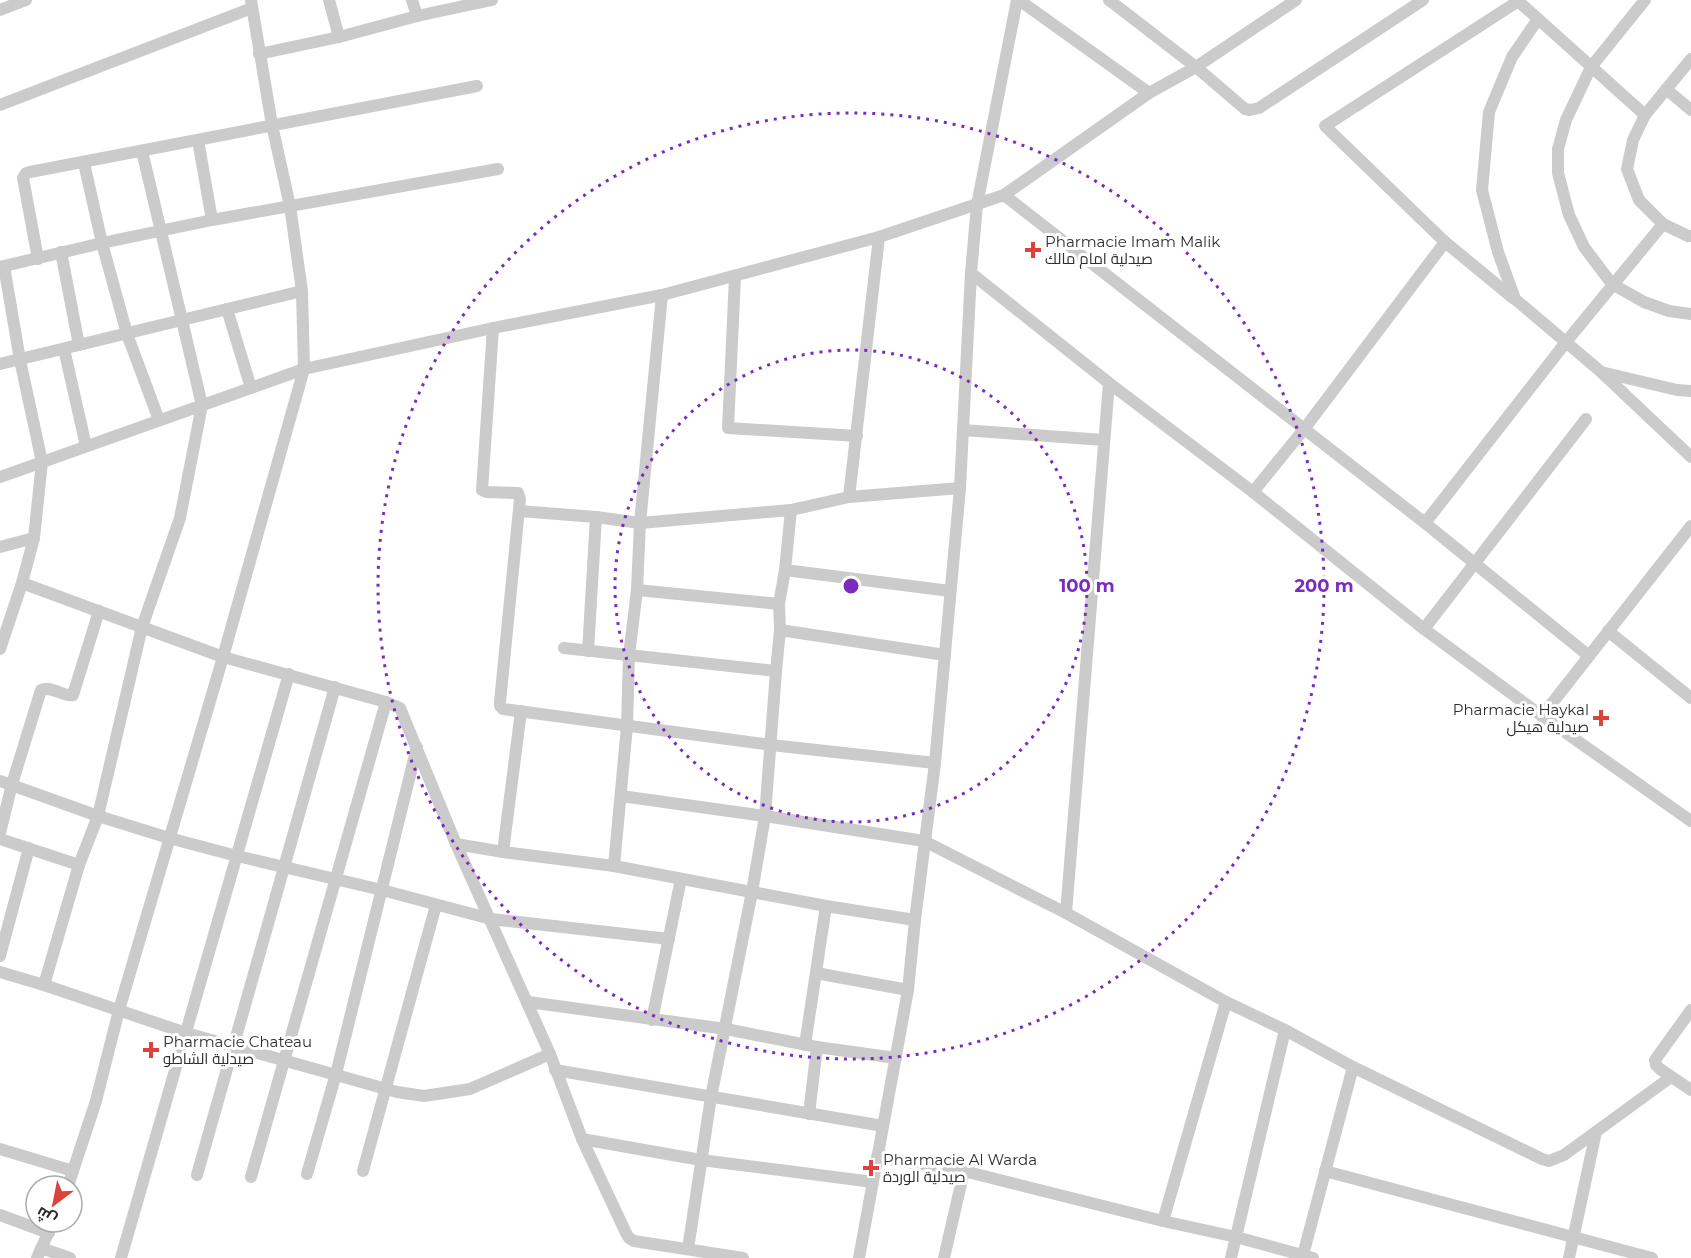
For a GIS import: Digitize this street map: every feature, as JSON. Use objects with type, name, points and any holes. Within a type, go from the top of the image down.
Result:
[{"type":"street","points":[[0,10],[26,0]]},
{"type":"street","points":[[329,0],[339,37]]},
{"type":"street","points":[[412,0],[417,16]]},
{"type":"street","points":[[259,54],[339,37],[471,2],[492,0]]},
{"type":"street","points":[[859,1258],[908,990],[934,763],[960,488],[976,205],[1018,0],[1149,93]]},
{"type":"street","points":[[1109,0],[1196,67],[1245,109],[1255,110],[1423,0]]},
{"type":"street","points":[[1,475],[304,369],[493,328],[662,295],[735,277],[879,237],[1004,195],[1149,93],[1196,67],[1296,0]]},
{"type":"street","points":[[1646,115],[1519,0],[1325,126],[1445,242],[1600,371],[1691,457]]},
{"type":"street","points":[[1645,0],[1592,66],[1566,120],[1558,149],[1557,173],[1569,215],[1584,248],[1612,284],[1644,302],[1669,311],[1691,314]]},
{"type":"street","points":[[0,105],[251,4],[272,125],[290,206],[302,291],[304,369],[223,657],[119,1010],[96,1101],[73,1172],[0,1149]]},
{"type":"street","points":[[1515,299],[1498,252],[1482,190],[1489,112],[1512,57],[1538,19]]},
{"type":"street","points":[[1691,59],[1646,115],[1633,140],[1627,169],[1639,200],[1663,224],[1691,236]]},
{"type":"street","points":[[38,259],[22,178],[26,173],[477,86]]},
{"type":"street","points":[[1666,89],[1691,110]]},
{"type":"street","points":[[198,140],[212,220]]},
{"type":"street","points":[[44,985],[79,866],[98,816],[142,627],[180,518],[202,405],[142,151]]},
{"type":"street","points":[[84,163],[102,243],[127,334],[159,420]]},
{"type":"street","points":[[0,649],[34,538],[42,462],[2,266],[212,220],[498,169]]},
{"type":"street","points":[[1004,195],[1305,428],[1589,656]]},
{"type":"street","points":[[1425,523],[1612,284],[1663,224]]},
{"type":"street","points":[[849,497],[879,237]]},
{"type":"street","points":[[1253,492],[1305,428],[1445,242]]},
{"type":"street","points":[[61,252],[79,345]]},
{"type":"street","points":[[971,273],[1108,383],[1253,492],[1424,630],[1691,821]]},
{"type":"street","points":[[735,277],[728,428],[857,436]]},
{"type":"street","points":[[0,364],[302,291]]},
{"type":"street","points":[[614,866],[627,726],[629,655],[637,590],[640,523],[662,295]]},
{"type":"street","points":[[227,309],[251,388]]},
{"type":"street","points":[[493,328],[482,490],[518,493],[520,499],[500,702],[503,709],[771,745],[934,763]]},
{"type":"street","points":[[64,349],[86,446]]},
{"type":"street","points":[[1600,371],[1677,390],[1691,391]]},
{"type":"street","points":[[1066,913],[1108,383]]},
{"type":"street","points":[[1424,630],[1586,419]]},
{"type":"street","points":[[963,430],[1104,441]]},
{"type":"street","points":[[519,511],[640,523],[791,510],[849,497],[960,488]]},
{"type":"street","points":[[688,1248],[711,1097],[726,1029],[765,816],[780,630],[780,604],[791,510]]},
{"type":"street","points":[[588,651],[596,517]]},
{"type":"street","points":[[1542,716],[1691,526]]},
{"type":"street","points":[[0,546],[34,538]]},
{"type":"street","points":[[785,570],[950,591]]},
{"type":"street","points":[[22,583],[223,657],[290,674],[400,708],[456,844],[550,1054],[582,1139],[629,1238],[634,1241],[743,1258]]},
{"type":"street","points":[[637,590],[780,604]]},
{"type":"street","points":[[0,833],[6,782],[41,690],[47,688],[68,696],[73,695],[99,611]]},
{"type":"street","points":[[780,630],[945,655]]},
{"type":"street","points":[[1608,631],[1691,698]]},
{"type":"street","points":[[564,648],[776,671]]},
{"type":"street","points":[[121,1258],[290,674]]},
{"type":"street","points":[[197,1175],[335,687]]},
{"type":"street","points":[[251,1177],[386,702]]},
{"type":"street","points":[[502,852],[521,711]]},
{"type":"street","points":[[307,1174],[336,1074],[417,747]]},
{"type":"street","points":[[6,782],[98,816],[169,838],[491,919],[669,939]]},
{"type":"street","points":[[621,796],[924,841],[1066,913],[1226,1002],[1285,1030],[1353,1067],[1549,1161],[1564,1155],[1671,1077]]},
{"type":"street","points":[[0,839],[79,866]]},
{"type":"street","points":[[456,844],[614,866],[826,906],[915,920]]},
{"type":"street","points":[[0,956],[5,915],[29,848]]},
{"type":"street","points":[[652,1020],[681,879]]},
{"type":"street","points":[[363,1171],[436,904]]},
{"type":"street","points":[[809,1114],[816,973],[826,906]]},
{"type":"street","points":[[0,972],[186,1033],[386,1088],[424,1096],[470,1089],[550,1054]]},
{"type":"street","points":[[816,973],[908,990]]},
{"type":"street","points":[[528,1002],[726,1029],[811,1046],[896,1058]]},
{"type":"street","points":[[1163,1221],[1226,1002]]},
{"type":"street","points":[[1691,1010],[1655,1060],[1656,1065],[1691,1090]]},
{"type":"street","points":[[1231,1258],[1285,1030]]},
{"type":"street","points":[[878,1157],[964,1171],[1163,1221],[1236,1236],[1308,1257],[1325,1171],[1353,1067]]},
{"type":"street","points":[[555,1070],[883,1126]]},
{"type":"street","points":[[1569,1258],[1596,1132]]},
{"type":"street","points":[[582,1139],[701,1160],[873,1182]]},
{"type":"street","points":[[944,1258],[964,1171]]},
{"type":"street","points":[[1325,1171],[1652,1258]]},
{"type":"street","points":[[0,1215],[24,1221]]},
{"type":"street","points":[[48,1234],[39,1253],[70,1258]]},
{"type":"place","name":"Pharmacie Imam Malik صيدلية امام مالك","points":[[1033,250]]},
{"type":"place","name":"Pharmacie Haykal صيدلية هيكل","points":[[1601,718]]},
{"type":"place","name":"Pharmacie Chateau صيدلية الشاطو","points":[[151,1050]]},
{"type":"place","name":"Pharmacie Al Warda صيدلية الوردة","points":[[871,1168]]}]
